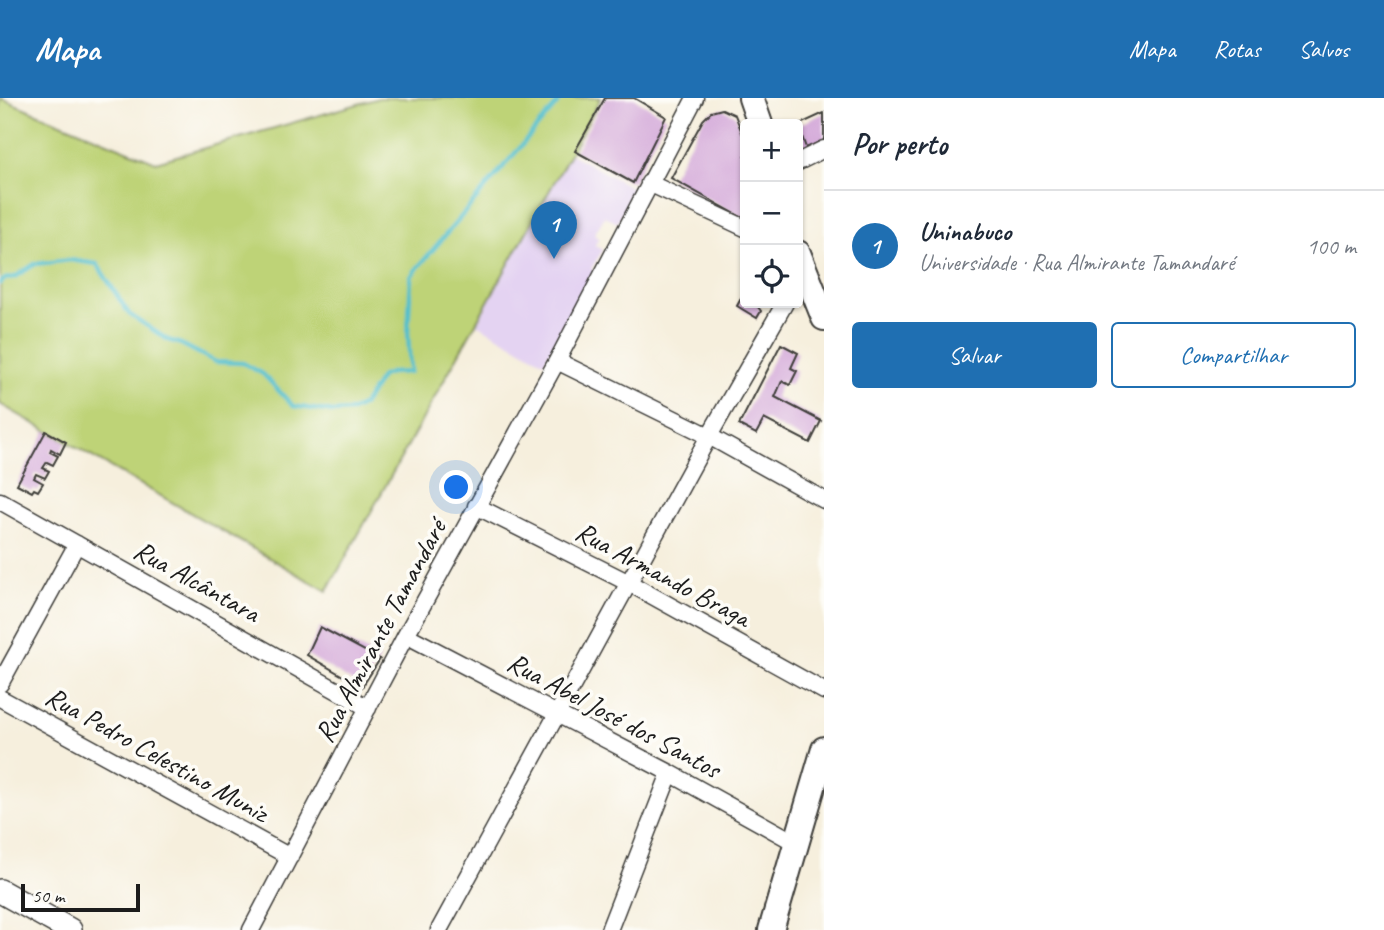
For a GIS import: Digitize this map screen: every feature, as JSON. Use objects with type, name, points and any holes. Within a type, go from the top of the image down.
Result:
[{"type":"main road","points":[[751,98],[758,119]]},
{"type":"main road","points":[[803,274],[824,318]]},
{"type":"main road","points":[[771,930],[824,750]]},
{"type":"main road","points":[[0,891],[66,929]]},
{"type":"street","name":"Rua Almirante Tamandaré","points":[[251,930],[406,635],[557,361],[695,98]]},
{"type":"street","points":[[803,160],[824,149]]},
{"type":"street","points":[[649,183],[740,226]]},
{"type":"street","points":[[439,930],[709,436],[782,308]]},
{"type":"street","points":[[557,361],[709,436],[824,500]]},
{"type":"street","name":"Rua Alcântara","points":[[0,501],[368,708]]},
{"type":"street","name":"Rua Armando Braga","points":[[476,506],[629,583],[824,691]]},
{"type":"street","points":[[0,684],[77,544]]},
{"type":"street","name":"Rua Abel José dos Santos","points":[[406,635],[670,773],[796,843]]},
{"type":"street","name":"Rua Pedro Celestino Muniz","points":[[0,698],[290,857]]},
{"type":"street","points":[[609,930],[670,773]]},
{"type":"shaded area","points":[[569,153],[636,190],[617,223],[605,216],[594,235],[599,238],[595,245],[603,250],[591,269],[597,272],[544,362],[477,324]]},
{"type":"green space","points":[[0,98],[156,162],[379,98],[601,98],[327,591],[0,404]]},
{"type":"building","points":[[605,98],[634,98],[666,117],[633,183],[575,151]]},
{"type":"building","points":[[722,109],[735,115],[740,128],[740,216],[671,178],[703,120],[711,112]]},
{"type":"building","points":[[824,113],[824,140],[806,148],[803,123]]},
{"type":"building","points":[[740,308],[759,308],[761,311],[757,318]]},
{"type":"building","points":[[781,344],[798,353],[791,368],[797,371],[790,385],[782,381],[775,397],[821,421],[810,443],[764,419],[756,434],[739,425]]},
{"type":"building","points":[[46,431],[66,442],[60,454],[51,449],[50,452],[58,456],[53,465],[47,462],[43,468],[49,471],[45,478],[36,474],[34,478],[43,483],[38,491],[34,489],[32,492],[17,484]]},
{"type":"building","points":[[320,627],[380,659],[362,687],[307,655]]},
{"type":"waterway","points":[[0,283],[35,264],[70,260],[97,264],[129,314],[168,340],[216,362],[243,363],[263,374],[293,406],[333,412],[352,411],[363,405],[382,376],[410,372],[408,331],[411,277],[562,98]]},
{"type":"place","name":"Uninabuco","points":[[554,259]]}]
